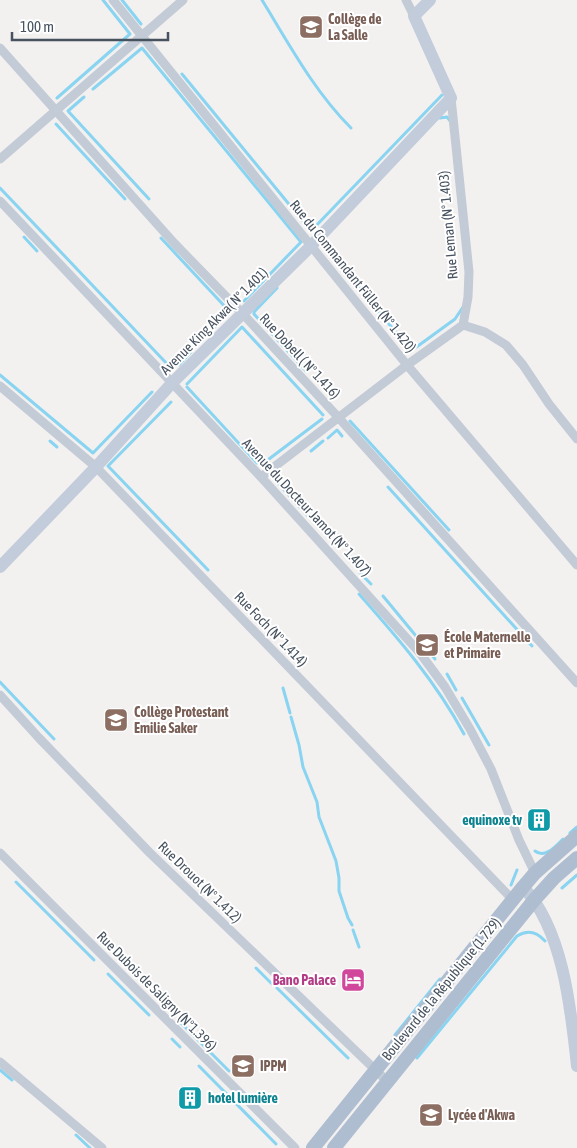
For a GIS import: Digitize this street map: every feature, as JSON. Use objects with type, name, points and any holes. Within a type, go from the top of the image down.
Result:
[{"type":"main road","name":"Boulevard de la République (1.729)","points":[[313,1148],[523,887],[535,873],[577,836]]},
{"type":"main road","name":"Boulevard de la République (1.729)","points":[[334,1148],[535,900],[554,878],[577,858]]},
{"type":"street","name":"Rue du Commandant Füller (N° 1.420)","points":[[113,0],[407,365],[577,566]]},
{"type":"street","points":[[0,159],[183,0]]},
{"type":"street","name":"Rue Leman (N° 1.403)","points":[[406,0],[451,98],[469,272],[468,297],[463,325]]},
{"type":"street","points":[[414,16],[430,0]]},
{"type":"street","name":"Rue Dobell ( N° 1.416)","points":[[0,48],[174,243],[338,417],[577,683]]},
{"type":"street","name":"Avenue King Akwa( N° 1.401)","points":[[0,567],[96,467],[172,383],[311,246],[451,98]]},
{"type":"street","name":"Avenue du Docteur Jamot (N° 1.407)","points":[[0,201],[261,477],[420,653],[445,687],[491,769],[519,840],[535,873]]},
{"type":"street","points":[[261,477],[407,365],[463,325],[485,332],[506,345],[523,364],[549,404],[577,439]]},
{"type":"street","name":"Rue Foch (N° 1.414)","points":[[0,386],[96,467],[513,900]]},
{"type":"street","name":"Rue Drouot (N° 1.412)","points":[[0,695],[150,853],[388,1082]]},
{"type":"street","name":"Rue Dubois de Saligny (N°1.396)","points":[[0,853],[295,1148]]},
{"type":"street","points":[[523,887],[535,900],[550,934],[565,982],[577,1066]]},
{"type":"street","points":[[0,1062],[102,1148]]},
{"type":"waterway","points":[[57,98],[130,34],[103,0]]},
{"type":"waterway","points":[[122,0],[141,24]]},
{"type":"waterway","points":[[262,0],[292,50],[325,99],[351,128]]},
{"type":"waterway","points":[[93,89],[142,48],[301,242],[244,301]]},
{"type":"waterway","points":[[182,74],[311,231],[442,95]]},
{"type":"waterway","points":[[84,97],[68,111],[149,199]]},
{"type":"waterway","points":[[440,118],[447,117],[451,122]]},
{"type":"waterway","points":[[56,124],[125,199]]},
{"type":"waterway","points":[[0,188],[170,367]]},
{"type":"waterway","points":[[24,237],[37,251]]},
{"type":"waterway","points":[[161,238],[230,312],[199,343]]},
{"type":"waterway","points":[[354,281],[411,351],[455,319],[463,307]]},
{"type":"waterway","points":[[277,288],[254,314],[306,371]]},
{"type":"waterway","points":[[187,384],[242,327],[323,415]]},
{"type":"waterway","points":[[179,365],[191,352]]},
{"type":"waterway","points":[[0,375],[93,453],[152,392]]},
{"type":"waterway","points":[[187,387],[257,463]]},
{"type":"waterway","points":[[171,402],[108,466],[208,570]]},
{"type":"waterway","points":[[269,459],[322,419]]},
{"type":"waterway","points":[[350,421],[449,530]]},
{"type":"waterway","points":[[328,438],[337,430],[342,436]]},
{"type":"waterway","points":[[50,441],[57,447]]},
{"type":"waterway","points":[[311,451],[323,441]]},
{"type":"waterway","points":[[276,481],[308,516]]},
{"type":"waterway","points":[[388,487],[532,646]]},
{"type":"waterway","points":[[360,573],[371,584]]},
{"type":"waterway","points":[[359,594],[429,678],[464,734]]},
{"type":"waterway","points":[[383,596],[435,659]]},
{"type":"waterway","points":[[447,674],[456,690]]},
{"type":"waterway","points":[[0,682],[54,739]]},
{"type":"waterway","points":[[283,688],[290,713]]},
{"type":"waterway","points":[[462,698],[489,745]]},
{"type":"waterway","points":[[291,717],[303,767],[317,802],[319,817],[336,861],[339,891],[352,925]]},
{"type":"waterway","points":[[570,833],[577,827]]},
{"type":"waterway","points":[[535,851],[546,853],[563,839]]},
{"type":"waterway","points":[[511,885],[517,870]]},
{"type":"waterway","points":[[562,888],[577,875]]},
{"type":"waterway","points":[[16,882],[94,960]]},
{"type":"waterway","points":[[353,930],[359,947]]},
{"type":"waterway","points":[[417,1058],[517,936],[529,932],[539,935],[545,941]]},
{"type":"waterway","points":[[256,968],[272,984]]},
{"type":"waterway","points":[[108,974],[149,1015]]},
{"type":"waterway","points":[[395,1035],[440,979]]},
{"type":"waterway","points":[[277,988],[348,1058]]},
{"type":"waterway","points":[[181,1023],[229,1071]]},
{"type":"waterway","points":[[172,1039],[180,1047]]},
{"type":"waterway","points":[[199,1066],[276,1144]]},
{"type":"waterway","points":[[0,1070],[12,1080]]},
{"type":"waterway","points":[[76,1135],[90,1148]]},
{"type":"place","name":"Collège de La Salle","points":[[311,27]]},
{"type":"place","name":"École Maternelle et Primaire","points":[[427,645]]},
{"type":"place","name":"Collège Protestant Emilie Saker","points":[[116,720]]},
{"type":"place","name":"equinoxe tv","points":[[539,820]]},
{"type":"place","name":"Bano Palace","points":[[353,980]]},
{"type":"place","name":"IPPM","points":[[243,1066]]},
{"type":"place","name":"hotel lumière","points":[[190,1098]]},
{"type":"place","name":"Lycée d'Akwa","points":[[431,1115]]}]
